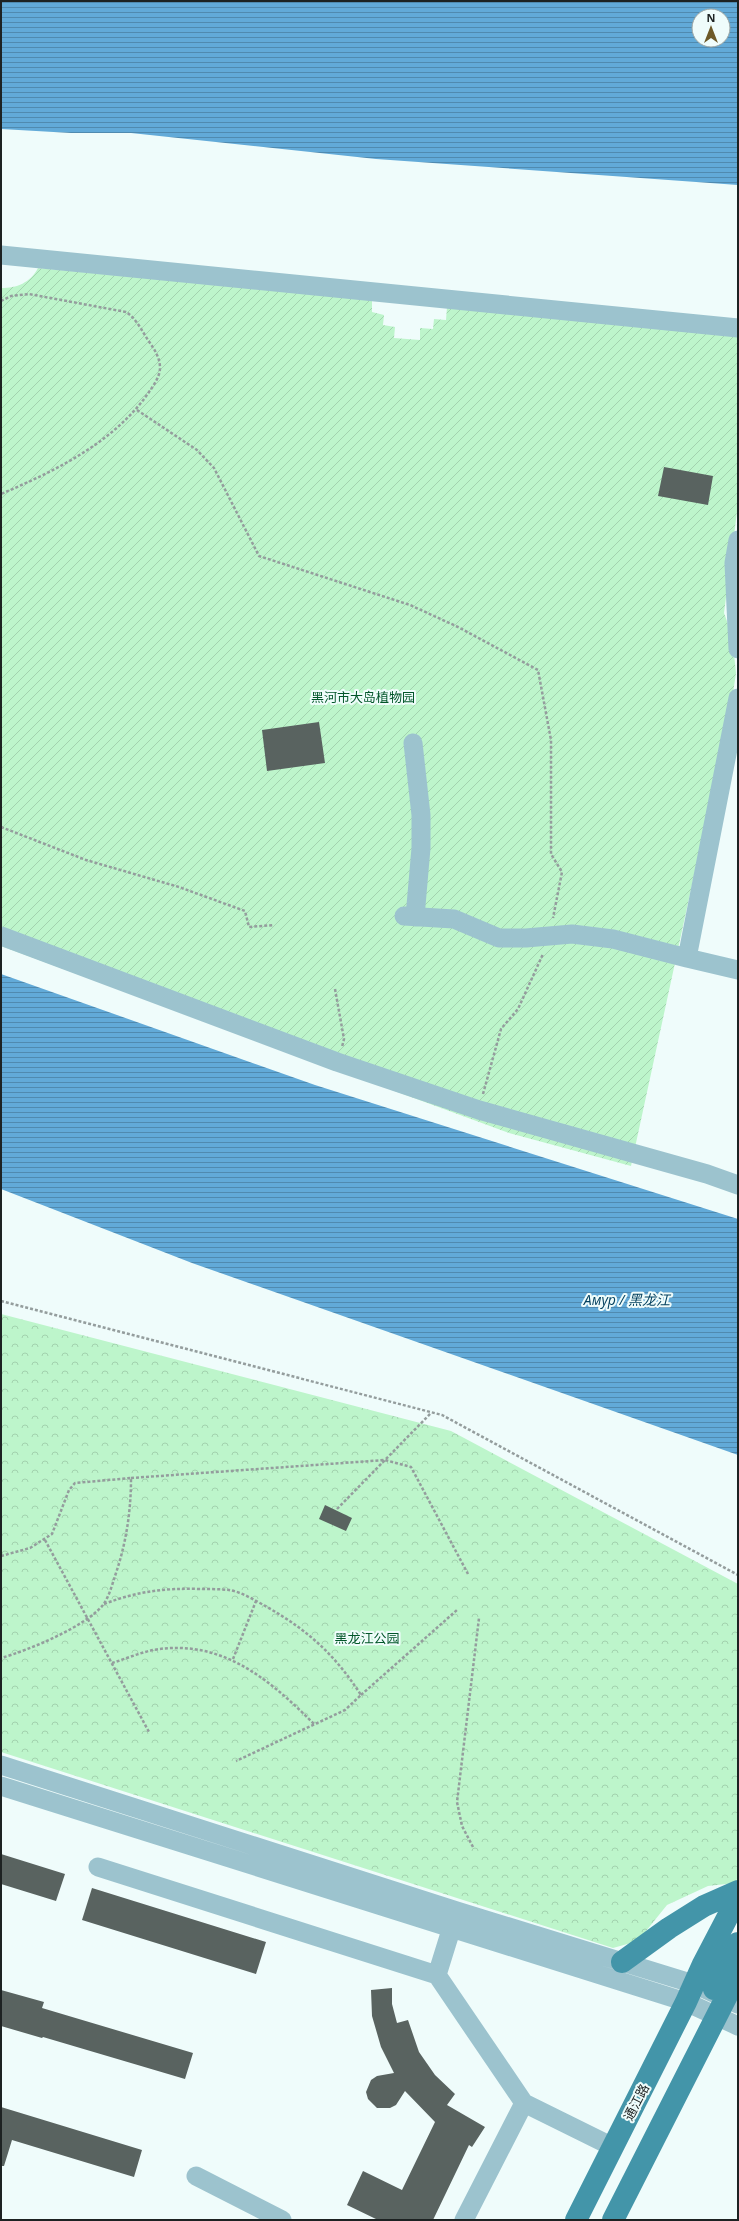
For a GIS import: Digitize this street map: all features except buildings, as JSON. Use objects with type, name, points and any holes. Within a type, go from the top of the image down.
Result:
[{"type":"main road","points":[[622,1962],[692,1914],[738,1891]]},
{"type":"main road","points":[[711,2000],[738,1897]]},
{"type":"main road","name":"通江路","points":[[613,2220],[738,1942]]},
{"type":"main road","points":[[711,2000],[738,1974]]},
{"type":"main road","name":"通江路","points":[[576,2220],[613,2147],[711,2000]]},
{"type":"street","points":[[1,255],[738,328]]},
{"type":"street","points":[[738,540],[734,563],[738,649]]},
{"type":"street","points":[[687,958],[738,698]]},
{"type":"street","points":[[413,743],[421,815],[421,848],[409,917],[454,919],[499,938],[572,934],[613,939],[738,970]]},
{"type":"street","points":[[1,936],[336,1062],[479,1110],[707,1174],[738,1185]]},
{"type":"street","points":[[1,1765],[454,1920],[622,1962],[711,2000],[738,2026]]},
{"type":"street","points":[[1,1786],[454,1920],[711,2000]]},
{"type":"street","points":[[98,1866],[437,1975],[524,2103],[613,2147]]},
{"type":"street","points":[[437,1975],[454,1920]]},
{"type":"street","points":[[464,2220],[524,2103]]},
{"type":"street","points":[[196,2176],[282,2220]]},
{"type":"path","points":[[1,301],[11,296],[29,294],[126,312],[130,314],[159,358],[160,370],[156,382],[137,410],[104,439],[34,480],[1,494]]},
{"type":"path","points":[[137,410],[197,450],[214,468],[259,556],[410,605],[458,627],[538,670],[551,740],[551,854],[562,872],[547,946],[518,1009],[501,1029],[479,1110]]},
{"type":"path","points":[[1,827],[86,860],[179,887],[245,911],[249,927],[274,925]]},
{"type":"path","points":[[335,989],[344,1039],[336,1062]]},
{"type":"path","points":[[1,1302],[442,1415],[738,1575]]},
{"type":"path","points":[[336,1509],[431,1413]]},
{"type":"path","points":[[1,1556],[30,1548],[45,1540],[52,1534],[69,1490],[75,1483],[385,1460],[412,1467],[468,1574]]},
{"type":"path","points":[[104,1604],[125,1546],[131,1500],[131,1478]]},
{"type":"path","points":[[45,1540],[150,1732]]},
{"type":"path","points":[[1,1658],[52,1638],[87,1619],[104,1604],[129,1594],[161,1589],[229,1590],[256,1601],[301,1627],[323,1646],[345,1670],[361,1695]]},
{"type":"path","points":[[233,1659],[256,1601]]},
{"type":"path","points":[[236,1761],[345,1710],[458,1610]]},
{"type":"path","points":[[473,1847],[462,1826],[458,1802],[479,1618]]},
{"type":"path","points":[[112,1663],[152,1650],[189,1647],[233,1659],[252,1670],[288,1698],[314,1724]]},
{"type":"green space","name":"黑河市大岛植物园","points":[[38,268],[372,299],[372,312],[384,315],[383,325],[395,327],[394,338],[420,340],[420,328],[433,329],[434,319],[446,320],[447,307],[738,335],[738,504],[724,613],[732,635],[736,673],[732,700],[631,1166],[509,1133],[1,946],[1,288],[18,286],[22,284],[35,273]]},
{"type":"green space","name":"黑龙江公园","points":[[1,1314],[451,1431],[738,1584],[738,1877],[735,1883],[708,1886],[667,1905],[638,1941],[613,1948],[1,1752]]},
{"type":"water","points":[[1,1],[738,1],[738,185],[376,159],[131,133],[71,133],[1,129]]},
{"type":"water","name":"Амур / 黑龙江","points":[[1,974],[315,1085],[738,1219],[738,1455],[192,1263],[1,1189]]}]
